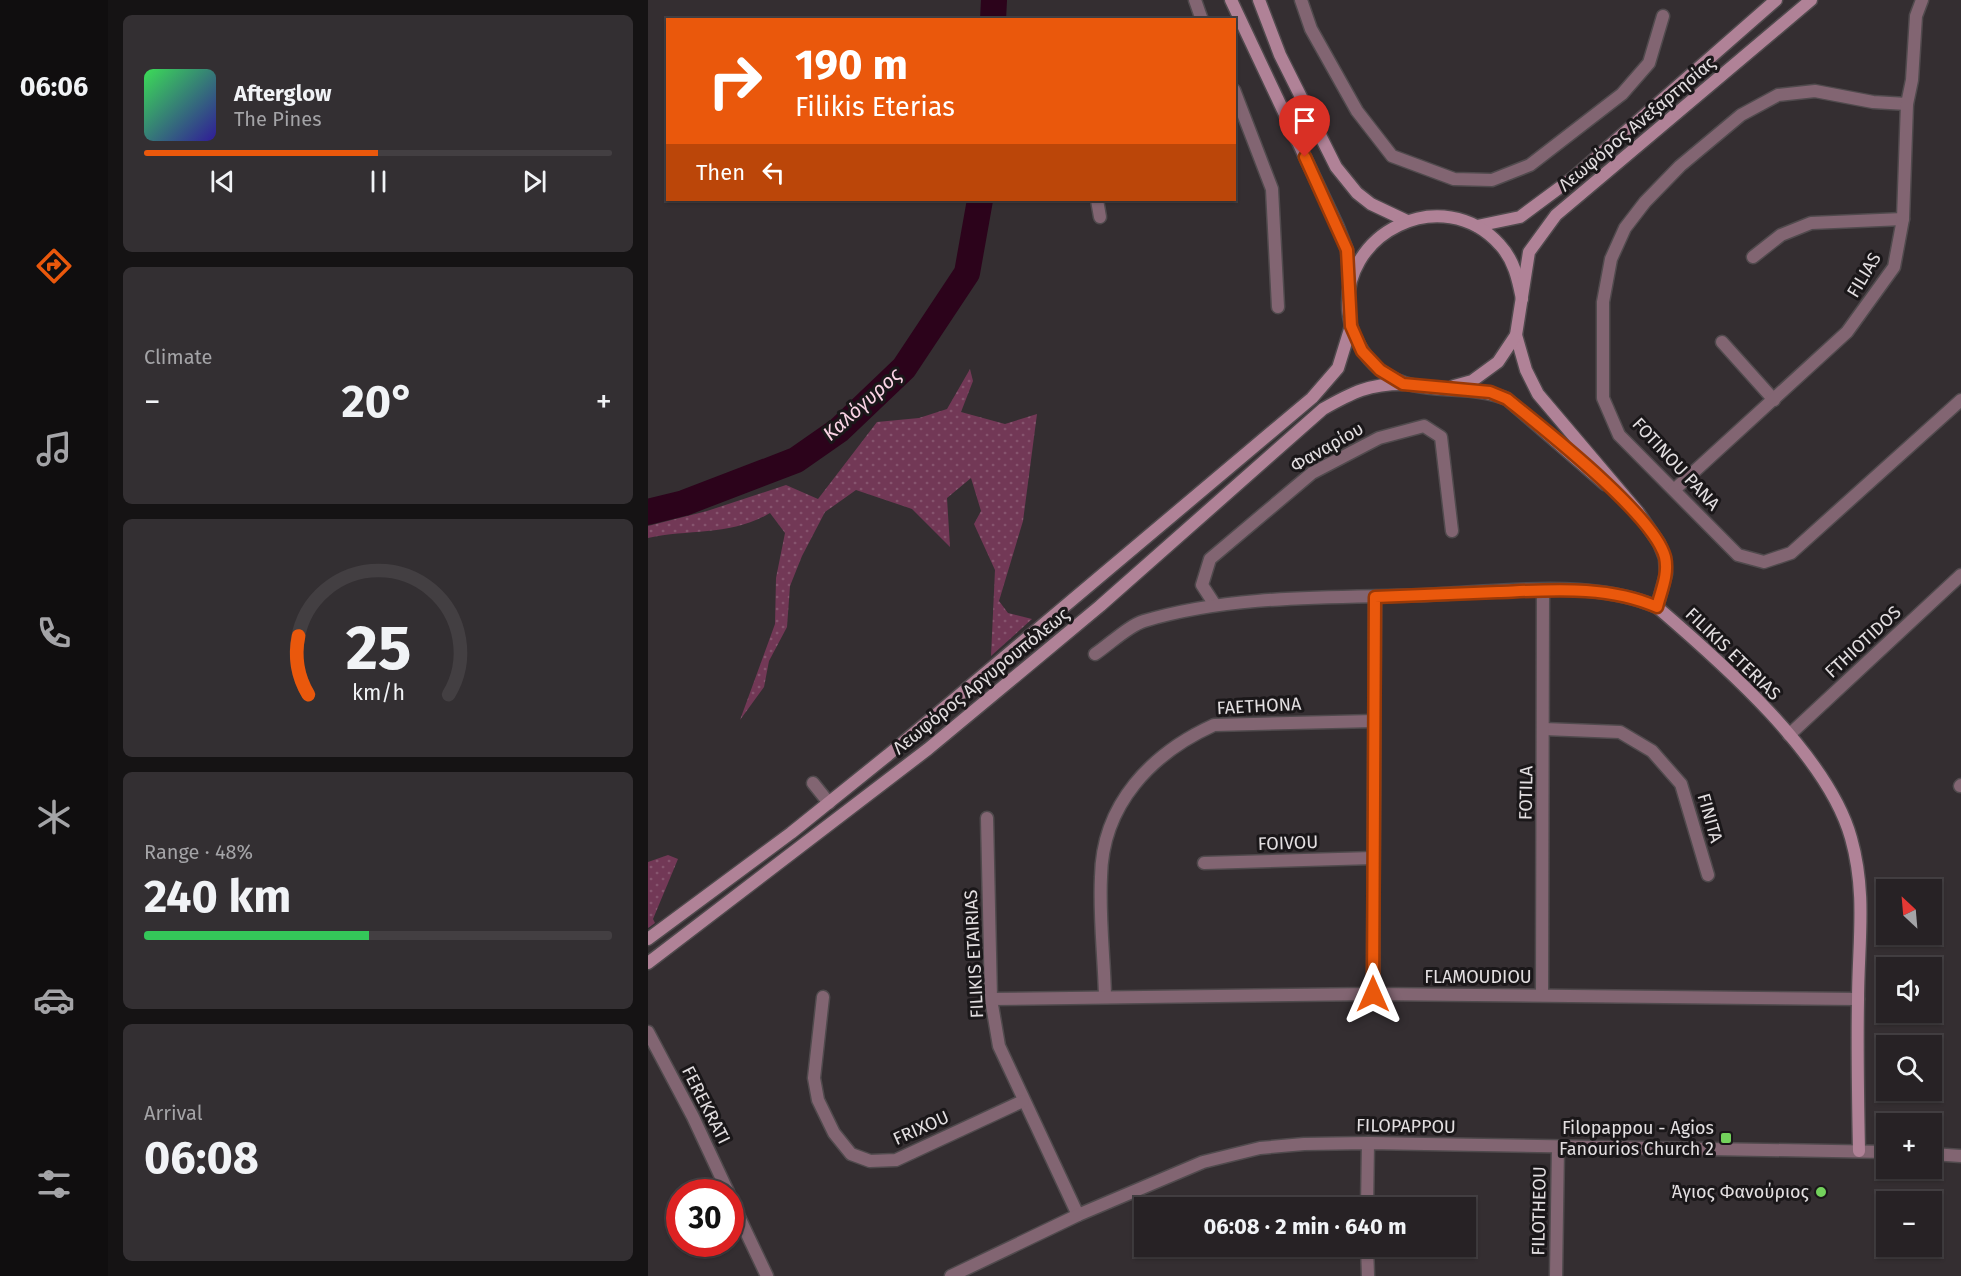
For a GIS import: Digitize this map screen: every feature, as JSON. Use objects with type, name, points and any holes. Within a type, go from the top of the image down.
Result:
[{"type":"main road","points":[[1231,0],[1347,250],[1350,283],[1348,305],[1351,326],[1362,351],[1380,370],[1403,384],[1490,392],[1507,399],[1638,512]]},
{"type":"main road","points":[[1259,0],[1280,54],[1336,167],[1357,193],[1371,204],[1407,221]]},
{"type":"main road","name":"Λεωφόρος Ανεξαρτησίας","points":[[1477,226],[1520,217],[1574,177],[1776,0]]},
{"type":"main road","name":"Λεωφόρος Ανεξαρτησίας","points":[[1522,299],[1529,252],[1556,215],[1811,0]]},
{"type":"main road","points":[[1350,283],[1361,256],[1381,235],[1407,221],[1430,216],[1454,218],[1477,226],[1500,245],[1516,270],[1522,299],[1516,335],[1498,362],[1481,375],[1472,381],[1441,389]]},
{"type":"main road","name":"Λεωφόρος Αργυρουπόλεως","points":[[648,939],[829,803],[956,699],[1312,398],[1338,368],[1351,326]]},
{"type":"main road","points":[[1516,335],[1527,370],[1538,394],[1638,512],[1659,543],[1665,558],[1666,574],[1657,607]]},
{"type":"main road","name":"Λεωφόρος Αργυρουπόλεως","points":[[649,964],[928,749],[1100,606],[1323,410],[1358,389],[1380,384],[1403,384]]},
{"type":"main road","name":"FILIKIS ETERIAS","points":[[1657,607],[1721,664],[1789,735],[1829,788],[1851,836],[1862,889],[1858,999],[1859,1151]]},
{"type":"street","points":[[1195,0],[1201,18]]},
{"type":"street","points":[[1301,0],[1311,28],[1357,111],[1392,156],[1454,179],[1492,180],[1530,165],[1622,94],[1649,63],[1663,16]]},
{"type":"street","name":"FILIAS","points":[[1674,490],[1847,332],[1873,300],[1894,267],[1903,219],[1907,104],[1912,80],[1916,16],[1922,0]]},
{"type":"street","name":"FOTINOU PANA","points":[[1907,104],[1873,102],[1815,91],[1778,95],[1741,115],[1680,166],[1645,202],[1625,228],[1611,258],[1603,302],[1603,398],[1619,435],[1738,555],[1764,562],[1791,553],[1961,400]]},
{"type":"street","points":[[1236,95],[1272,189],[1278,308]]},
{"type":"street","points":[[1097,201],[1100,217]]},
{"type":"street","points":[[1753,257],[1781,235],[1811,223],[1903,219]]},
{"type":"street","points":[[1722,342],[1774,400]]},
{"type":"street","name":"Φαναρίου","points":[[1215,604],[1202,585],[1210,559],[1312,473],[1379,438],[1424,426],[1441,437],[1452,531]]},
{"type":"street","name":"FTHIOTIDOS","points":[[1789,735],[1961,575]]},
{"type":"street","name":"FILIKIS ETERIAS","points":[[1215,604],[1543,591],[1599,592],[1641,600],[1657,607]]},
{"type":"street","name":"FOTILA","points":[[1542,995],[1543,591]]},
{"type":"street","points":[[1373,994],[1375,597]]},
{"type":"street","points":[[1095,654],[1142,622],[1215,604]]},
{"type":"street","name":"FAETHONA","points":[[1106,996],[1100,875],[1109,834],[1127,791],[1150,764],[1191,735],[1214,725],[1374,721]]},
{"type":"street","name":"FINITA","points":[[1544,729],[1620,732],[1652,751],[1681,784],[1708,875]]},
{"type":"street","points":[[813,783],[829,803]]},
{"type":"street","name":"FILIKIS ETAIRIAS","points":[[987,818],[991,999],[999,1046],[1078,1215]]},
{"type":"street","name":"FOIVOU","points":[[1204,863],[1373,858]]},
{"type":"street","name":"FLAMOUDIOU","points":[[991,999],[1373,994],[1858,999]]},
{"type":"street","name":"FRIXOU","points":[[823,997],[814,1078],[818,1100],[834,1133],[851,1154],[870,1161],[896,1160],[1023,1101]]},
{"type":"street","name":"FEREKRATI","points":[[649,1036],[693,1117],[722,1179]]},
{"type":"street","points":[[1367,1197],[1368,1143]]},
{"type":"street","name":"FILOPAPPOU","points":[[951,1276],[1078,1215],[1203,1162],[1260,1148],[1305,1144],[1368,1143],[1876,1152]]},
{"type":"street","name":"FILOTHEOU","points":[[1556,1276],[1558,1147]]},
{"type":"street","points":[[1942,1155],[1961,1156]]},
{"type":"street","points":[[744,1228],[767,1276]]},
{"type":"street","points":[[1367,1257],[1368,1276]]},
{"type":"shaded area","points":[[970,369],[973,381],[961,412],[1005,424],[1037,414],[1023,521],[999,601],[1008,613],[1032,619],[991,656],[995,570],[974,524],[981,511],[971,478],[947,498],[950,547],[912,509],[856,490],[825,512],[802,556],[790,586],[787,627],[769,661],[764,687],[740,720],[775,624],[776,578],[785,533],[770,513],[726,529],[648,538],[648,526],[707,511],[786,485],[818,499],[877,422],[919,418],[947,409]]},
{"type":"shaded area","points":[[668,855],[678,859],[653,919],[655,923],[648,928],[648,862]]},
{"type":"waterway","name":"Καλόγυρος","points":[[993,18],[994,0]]},
{"type":"waterway","name":"Καλόγυρος","points":[[648,512],[684,503],[796,460],[839,430],[904,368],[967,273],[980,201]]},
{"type":"place","name":"Filopappou - Agios Fanourios Church 2","points":[[1726,1138]]},
{"type":"place","name":"Άγιος Φανούριος","points":[[1821,1192]]},
{"type":"route","points":[[1305,157],[1347,250],[1350,283],[1348,305],[1351,326],[1362,351],[1380,370],[1403,384],[1490,392],[1507,399],[1638,512],[1659,543],[1665,558],[1666,574],[1657,607],[1641,600],[1599,592],[1543,591],[1375,597],[1373,994]]}]
